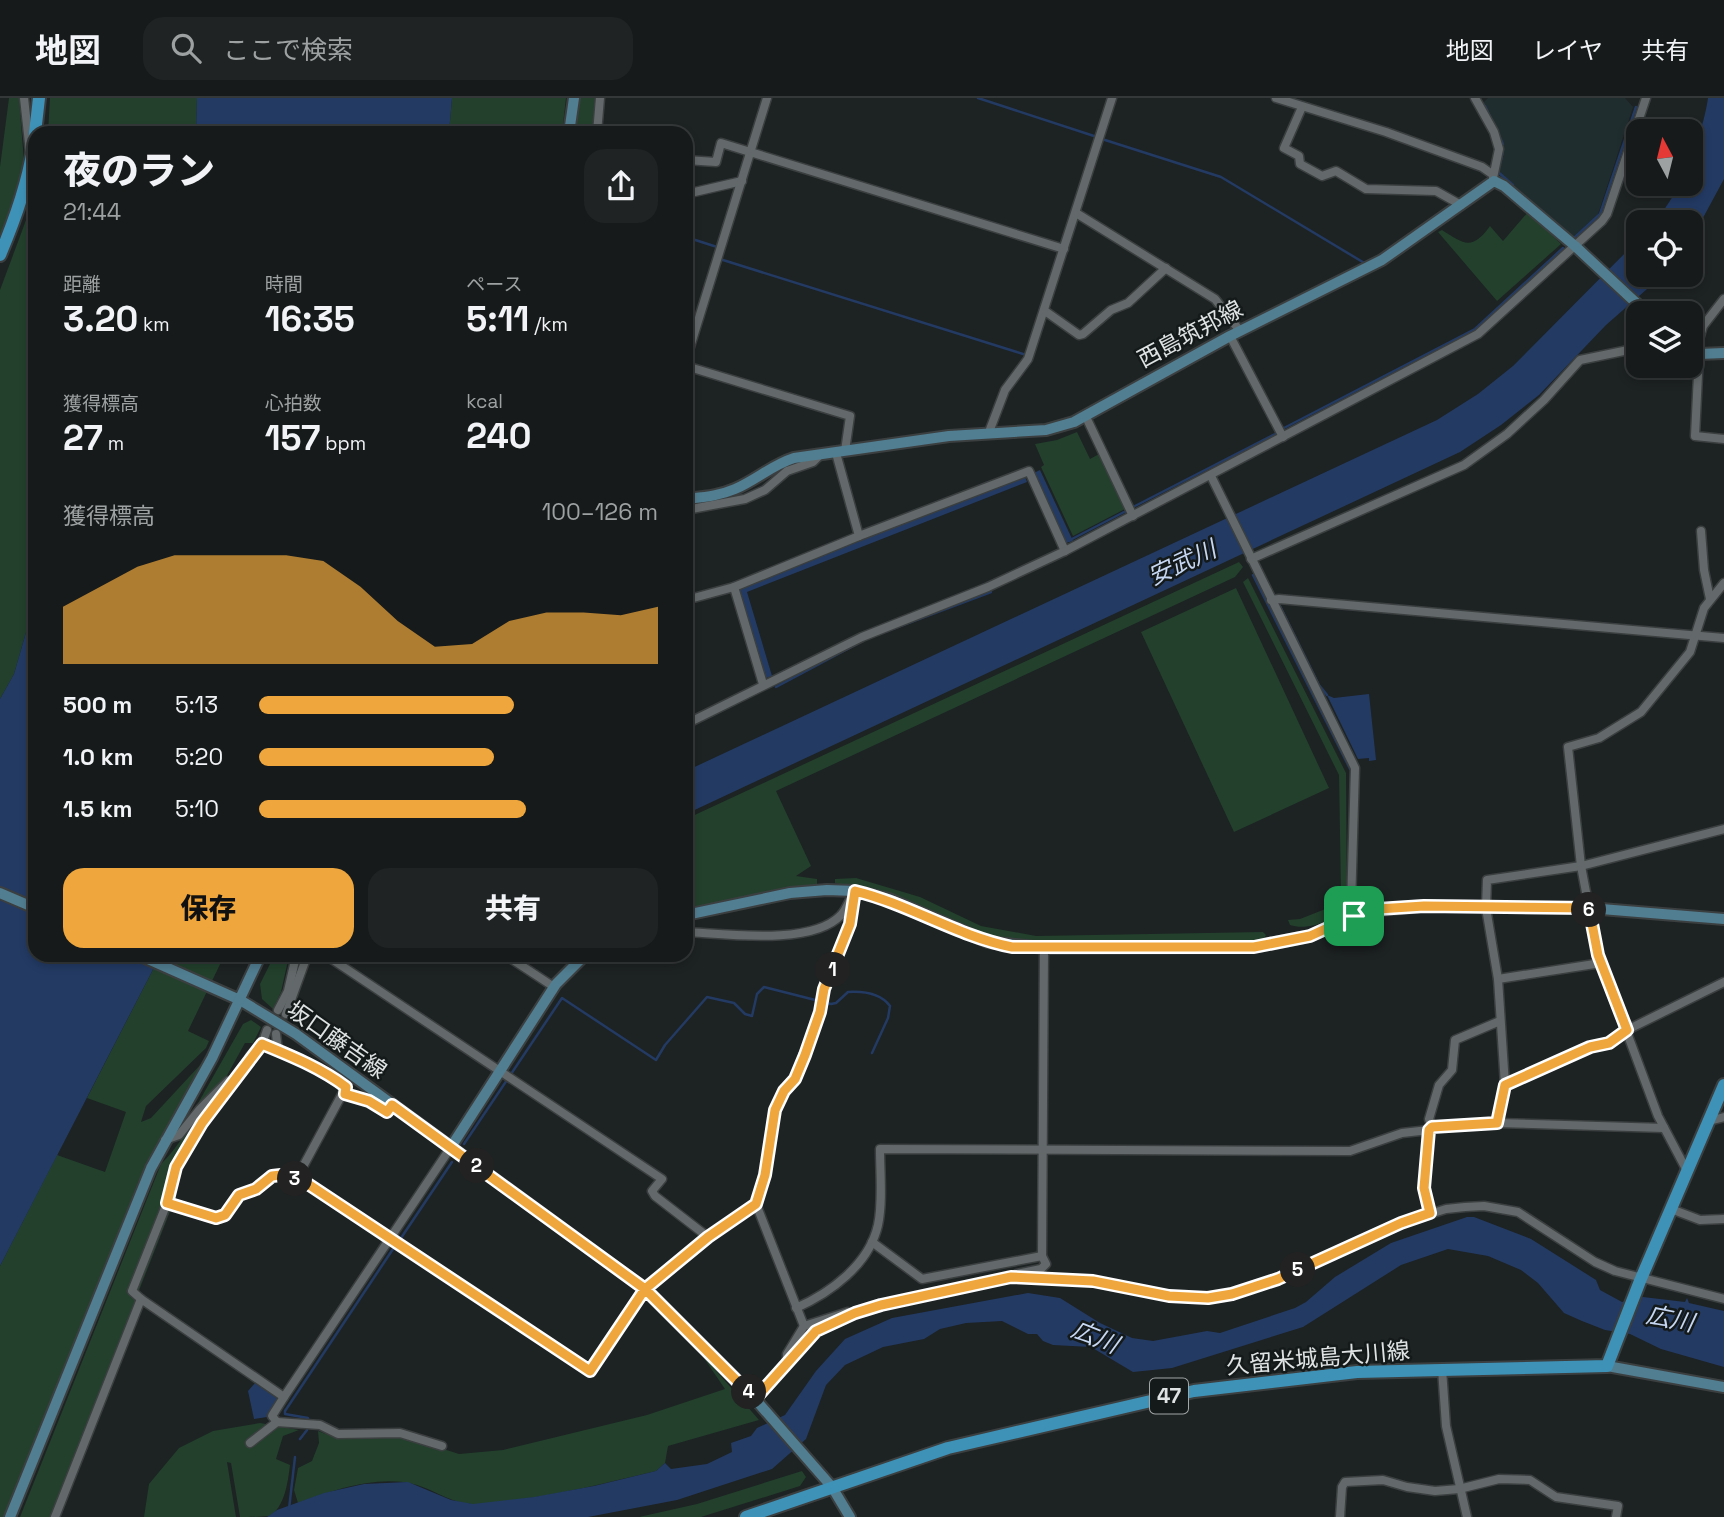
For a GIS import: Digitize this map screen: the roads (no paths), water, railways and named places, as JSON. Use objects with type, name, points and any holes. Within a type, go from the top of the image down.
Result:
[{"type":"main road","points":[[36,126],[39,98]]},
{"type":"main road","points":[[570,126],[574,98]]},
{"type":"main road","points":[[0,255],[16,216],[28,175]]},
{"type":"main road","points":[[1493,177],[1575,246],[1634,301]]},
{"type":"main road","name":"西島筑邦線","points":[[693,498],[724,494],[777,464],[820,455],[989,432],[1046,430],[1086,417],[1235,334],[1382,260],[1461,205],[1493,177]]},
{"type":"main road","points":[[1703,353],[1724,353]]},
{"type":"main road","points":[[693,914],[790,893],[855,891],[889,899],[988,942],[1044,948],[1254,947],[1310,936],[1354,916],[1378,909],[1424,906],[1589,908],[1724,919]]},
{"type":"main road","points":[[0,893],[28,905]]},
{"type":"main road","name":"坂口藤吉線","points":[[154,962],[240,1000],[296,1034],[645,1289],[757,1401],[832,1487],[850,1517]]},
{"type":"main road","points":[[10,1517],[110,1266],[165,1140],[212,1058],[257,962]]},
{"type":"main road","points":[[451,1147],[554,987],[578,962]]},
{"type":"main road","points":[[1724,1085],[1640,1280],[1607,1366],[1724,1387]]},
{"type":"main road","name":"久留米城島大川線","points":[[746,1517],[948,1448],[1194,1391],[1357,1372],[1607,1366]]},
{"type":"street","points":[[24,98],[28,130]]},
{"type":"street","points":[[598,126],[600,98]]},
{"type":"street","points":[[693,338],[767,98]]},
{"type":"street","points":[[989,432],[1005,390],[1028,359],[1112,98]]},
{"type":"street","points":[[1276,98],[1292,101],[1302,107],[1396,136],[1482,167],[1493,177]]},
{"type":"street","points":[[693,720],[862,637],[988,587],[1065,551],[1478,334],[1607,214],[1647,98]]},
{"type":"street","points":[[1479,100],[1499,149],[1493,177]]},
{"type":"street","points":[[1302,107],[1284,148],[1299,156],[1300,164],[1322,176],[1336,172],[1366,189],[1436,191],[1461,205]]},
{"type":"street","points":[[693,160],[716,162],[721,143],[1064,249]]},
{"type":"street","points":[[693,192],[742,181]]},
{"type":"street","points":[[1076,213],[1215,299],[1235,334],[1283,438]]},
{"type":"street","points":[[1045,311],[1079,335],[1083,334],[1111,310],[1128,303],[1166,268]]},
{"type":"street","points":[[1703,326],[1724,299]]},
{"type":"street","points":[[1250,557],[1464,465],[1507,434],[1544,400],[1580,360],[1626,350]]},
{"type":"street","points":[[693,368],[850,416],[841,452],[859,536]]},
{"type":"street","points":[[1694,378],[1695,436],[1724,439]]},
{"type":"street","points":[[1086,417],[1133,516]]},
{"type":"street","points":[[693,509],[745,499],[765,490],[788,471],[813,462],[820,455]]},
{"type":"street","points":[[693,598],[734,587],[1028,471],[1065,551]]},
{"type":"street","points":[[1211,476],[1355,768],[1351,906],[1354,916]]},
{"type":"street","points":[[1701,531],[1704,570],[1710,599]]},
{"type":"street","points":[[1687,1171],[1664,1128],[1601,963],[1581,866],[1569,747],[1599,738],[1641,712],[1690,652],[1710,599],[1724,583]]},
{"type":"street","points":[[734,587],[764,684]]},
{"type":"street","points":[[1271,600],[1724,638]]},
{"type":"street","points":[[1497,1123],[1505,1085],[1498,979],[1486,908],[1487,880],[1581,866],[1724,829]]},
{"type":"street","points":[[693,932],[764,935],[813,932],[841,915],[855,891]]},
{"type":"street","points":[[167,1203],[216,1218],[225,1215],[239,1195],[256,1189],[272,1176],[281,1175],[293,1179],[327,1194],[590,1371],[645,1289],[708,1237],[756,1204],[765,1175],[775,1110],[784,1091],[795,1079],[817,1023],[824,989],[850,924],[855,891]]},
{"type":"street","points":[[787,1363],[787,1354],[804,1326],[833,1315],[855,1313],[1011,1277],[1041,1269],[1046,1264],[1042,1256],[1041,1148],[1044,948]]},
{"type":"street","points":[[295,962],[282,1012],[304,962]]},
{"type":"street","points":[[336,962],[662,1179],[652,1191],[655,1196],[708,1237]]},
{"type":"street","points":[[516,962],[554,987]]},
{"type":"street","points":[[1498,979],[1601,963]]},
{"type":"street","points":[[1505,1085],[1590,1047],[1609,1043],[1627,1030],[1724,982]]},
{"type":"street","points":[[1430,1213],[1424,1188],[1431,1129],[1429,1119],[1439,1085],[1451,1070],[1455,1041],[1500,1021]]},
{"type":"street","points":[[165,1140],[179,1135],[200,1108],[262,1044],[267,1030]]},
{"type":"street","points":[[276,1034],[278,1051]]},
{"type":"street","points":[[262,1044],[339,1081],[346,1087],[345,1094],[299,1174],[293,1179]]},
{"type":"street","points":[[253,1053],[243,1071],[202,1123],[176,1167],[167,1203],[132,1291],[284,1397]]},
{"type":"street","points":[[345,1094],[369,1101],[387,1112],[392,1105]]},
{"type":"street","points":[[1709,1121],[1724,1117]]},
{"type":"street","points":[[796,1308],[824,1296],[843,1279],[872,1242],[879,1221],[880,1149],[1350,1151],[1402,1133],[1497,1123],[1664,1128]]},
{"type":"street","points":[[442,1446],[400,1433],[338,1434],[320,1425],[277,1422],[272,1416],[393,1239],[451,1147]]},
{"type":"street","points":[[756,1204],[804,1326]]},
{"type":"street","points":[[1011,1277],[1093,1281],[1169,1296],[1208,1298],[1232,1294],[1278,1279],[1401,1223],[1430,1213],[1484,1206],[1518,1212],[1595,1262],[1615,1271],[1640,1280],[1724,1299]]},
{"type":"street","points":[[1671,1209],[1700,1220],[1724,1219]]},
{"type":"street","points":[[872,1242],[922,1279],[1042,1256]]},
{"type":"street","points":[[55,1517],[141,1299]]},
{"type":"street","points":[[757,1401],[816,1331],[855,1313]]},
{"type":"street","points":[[1442,1368],[1446,1426],[1467,1517]]},
{"type":"street","points":[[250,1443],[277,1422]]},
{"type":"street","points":[[1340,1517],[1342,1487],[1345,1482],[1368,1479],[1435,1490],[1459,1489],[1499,1479],[1530,1480],[1556,1497],[1618,1506],[1616,1517]]},
{"type":"water","points":[[197,98],[452,98],[450,126],[196,126]]},
{"type":"water","points":[[1708,98],[1724,98],[1724,179],[1703,218],[1703,210],[1664,210],[1673,196],[1703,196],[1704,120]]},
{"type":"water","name":"安武川","points":[[1626,252],[1626,287],[1649,287],[1633,301],[1626,301],[1626,307],[1539,395],[1460,452],[693,811],[693,768],[1437,420],[1478,394],[1513,366]]},
{"type":"water","points":[[1040,470],[1073,541],[1066,543],[1034,473]]},
{"type":"water","points":[[1025,476],[1027,482],[747,592],[772,676],[766,678],[739,588]]},
{"type":"water","points":[[28,625],[28,962],[157,962],[0,1266],[0,699],[14,674]]},
{"type":"water","points":[[1369,694],[1376,760],[1369,761],[1369,758],[1358,759],[1327,695],[1334,698]]},
{"type":"water","name":"広川","points":[[1474,1217],[1531,1239],[1596,1280],[1600,1290],[1622,1302],[1643,1297],[1685,1302],[1687,1298],[1689,1303],[1724,1311],[1724,1367],[1661,1349],[1630,1334],[1605,1330],[1582,1321],[1564,1313],[1538,1283],[1521,1270],[1488,1256],[1448,1249],[1401,1265],[1303,1327],[1172,1368],[1133,1372],[1091,1347],[1053,1345],[1043,1341],[1037,1334],[1028,1334],[1002,1321],[966,1323],[940,1329],[924,1339],[883,1347],[845,1365],[826,1385],[806,1439],[772,1469],[677,1500],[588,1517],[267,1517],[277,1510],[324,1493],[364,1484],[408,1482],[451,1500],[473,1504],[594,1486],[656,1471],[665,1463],[671,1469],[707,1464],[732,1452],[731,1443],[751,1436],[757,1428],[785,1415],[816,1371],[845,1339],[892,1318],[1028,1293],[1060,1298],[1100,1323],[1132,1338],[1153,1341],[1207,1331],[1220,1333],[1295,1308],[1335,1277],[1391,1243]]},
{"type":"water","points":[[255,1383],[278,1399],[267,1417],[254,1419],[248,1391]]},
{"type":"waterway","points":[[978,98],[1094,136]]},
{"type":"waterway","points":[[1485,106],[1503,144]]},
{"type":"waterway","points":[[1574,238],[1600,214],[1636,107]]},
{"type":"waterway","points":[[1105,140],[1221,177],[1366,264]]},
{"type":"waterway","points":[[1503,151],[1498,172],[1513,185]]},
{"type":"waterway","points":[[693,239],[717,247]]},
{"type":"waterway","points":[[1284,428],[1475,329],[1563,248]]},
{"type":"waterway","points":[[723,260],[1023,354]]},
{"type":"waterway","points":[[1135,506],[1277,433]]},
{"type":"waterway","points":[[1072,539],[1126,511]]},
{"type":"waterway","points":[[1253,575],[1350,769]]},
{"type":"waterway","points":[[879,634],[991,592]]},
{"type":"waterway","points":[[1280,606],[1319,685],[1327,695]]},
{"type":"waterway","points":[[776,687],[857,644]]},
{"type":"waterway","points":[[464,1144],[562,998],[656,1060],[665,1045],[707,997],[734,1003],[745,1014],[752,1016],[757,994],[764,987],[831,1004],[848,992],[866,993],[877,996],[890,1006],[888,1018],[872,1053]]},
{"type":"waterway","points":[[399,1241],[452,1162]]},
{"type":"waterway","points":[[300,1439],[307,1430],[308,1418],[285,1414],[285,1411],[395,1246]]},
{"type":"waterway","points":[[289,1509],[295,1457]]}]
